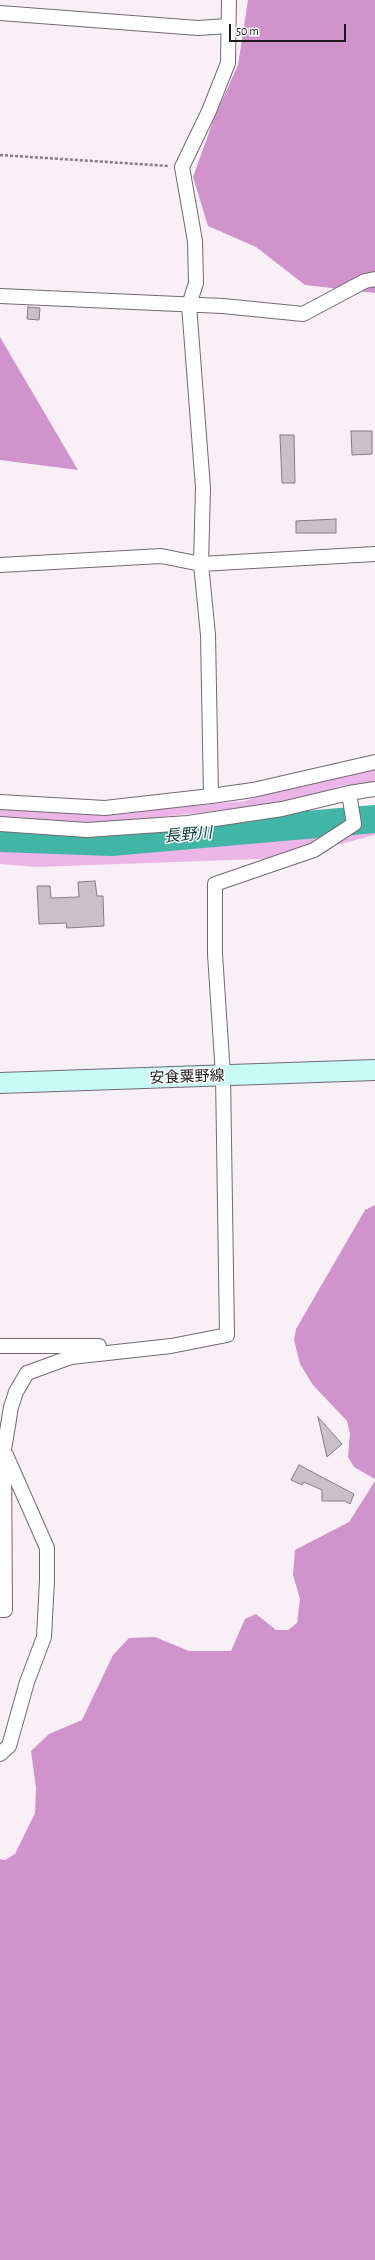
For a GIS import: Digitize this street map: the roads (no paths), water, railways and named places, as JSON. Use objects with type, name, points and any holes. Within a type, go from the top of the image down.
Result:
[{"type":"main road","name":"安食粟野線","points":[[0,1083],[375,1070]]},
{"type":"street","points":[[211,796],[208,635],[201,564],[202,488],[188,305],[196,284],[195,241],[182,167],[209,111],[228,63],[229,0]]},
{"type":"street","points":[[0,13],[198,28],[228,26]]},
{"type":"street","points":[[0,296],[223,306],[303,314],[365,281],[375,279]]},
{"type":"street","points":[[0,565],[161,556],[201,564],[375,554]]},
{"type":"street","points":[[0,802],[105,808],[253,790],[375,762]]},
{"type":"street","points":[[0,824],[87,830],[188,823],[282,809],[350,796],[375,789]]},
{"type":"street","points":[[0,1610],[5,1610],[4,1450],[13,1399],[27,1373],[72,1357],[171,1346],[227,1335],[223,1075],[216,954],[216,884],[314,850],[354,824],[350,796]]},
{"type":"street","points":[[0,1346],[171,1346]]},
{"type":"street","points":[[0,1754],[9,1746],[27,1682],[44,1637],[48,1548],[4,1450]]},
{"type":"waterway","name":"長野川","points":[[0,838],[111,842],[375,819]]}]
